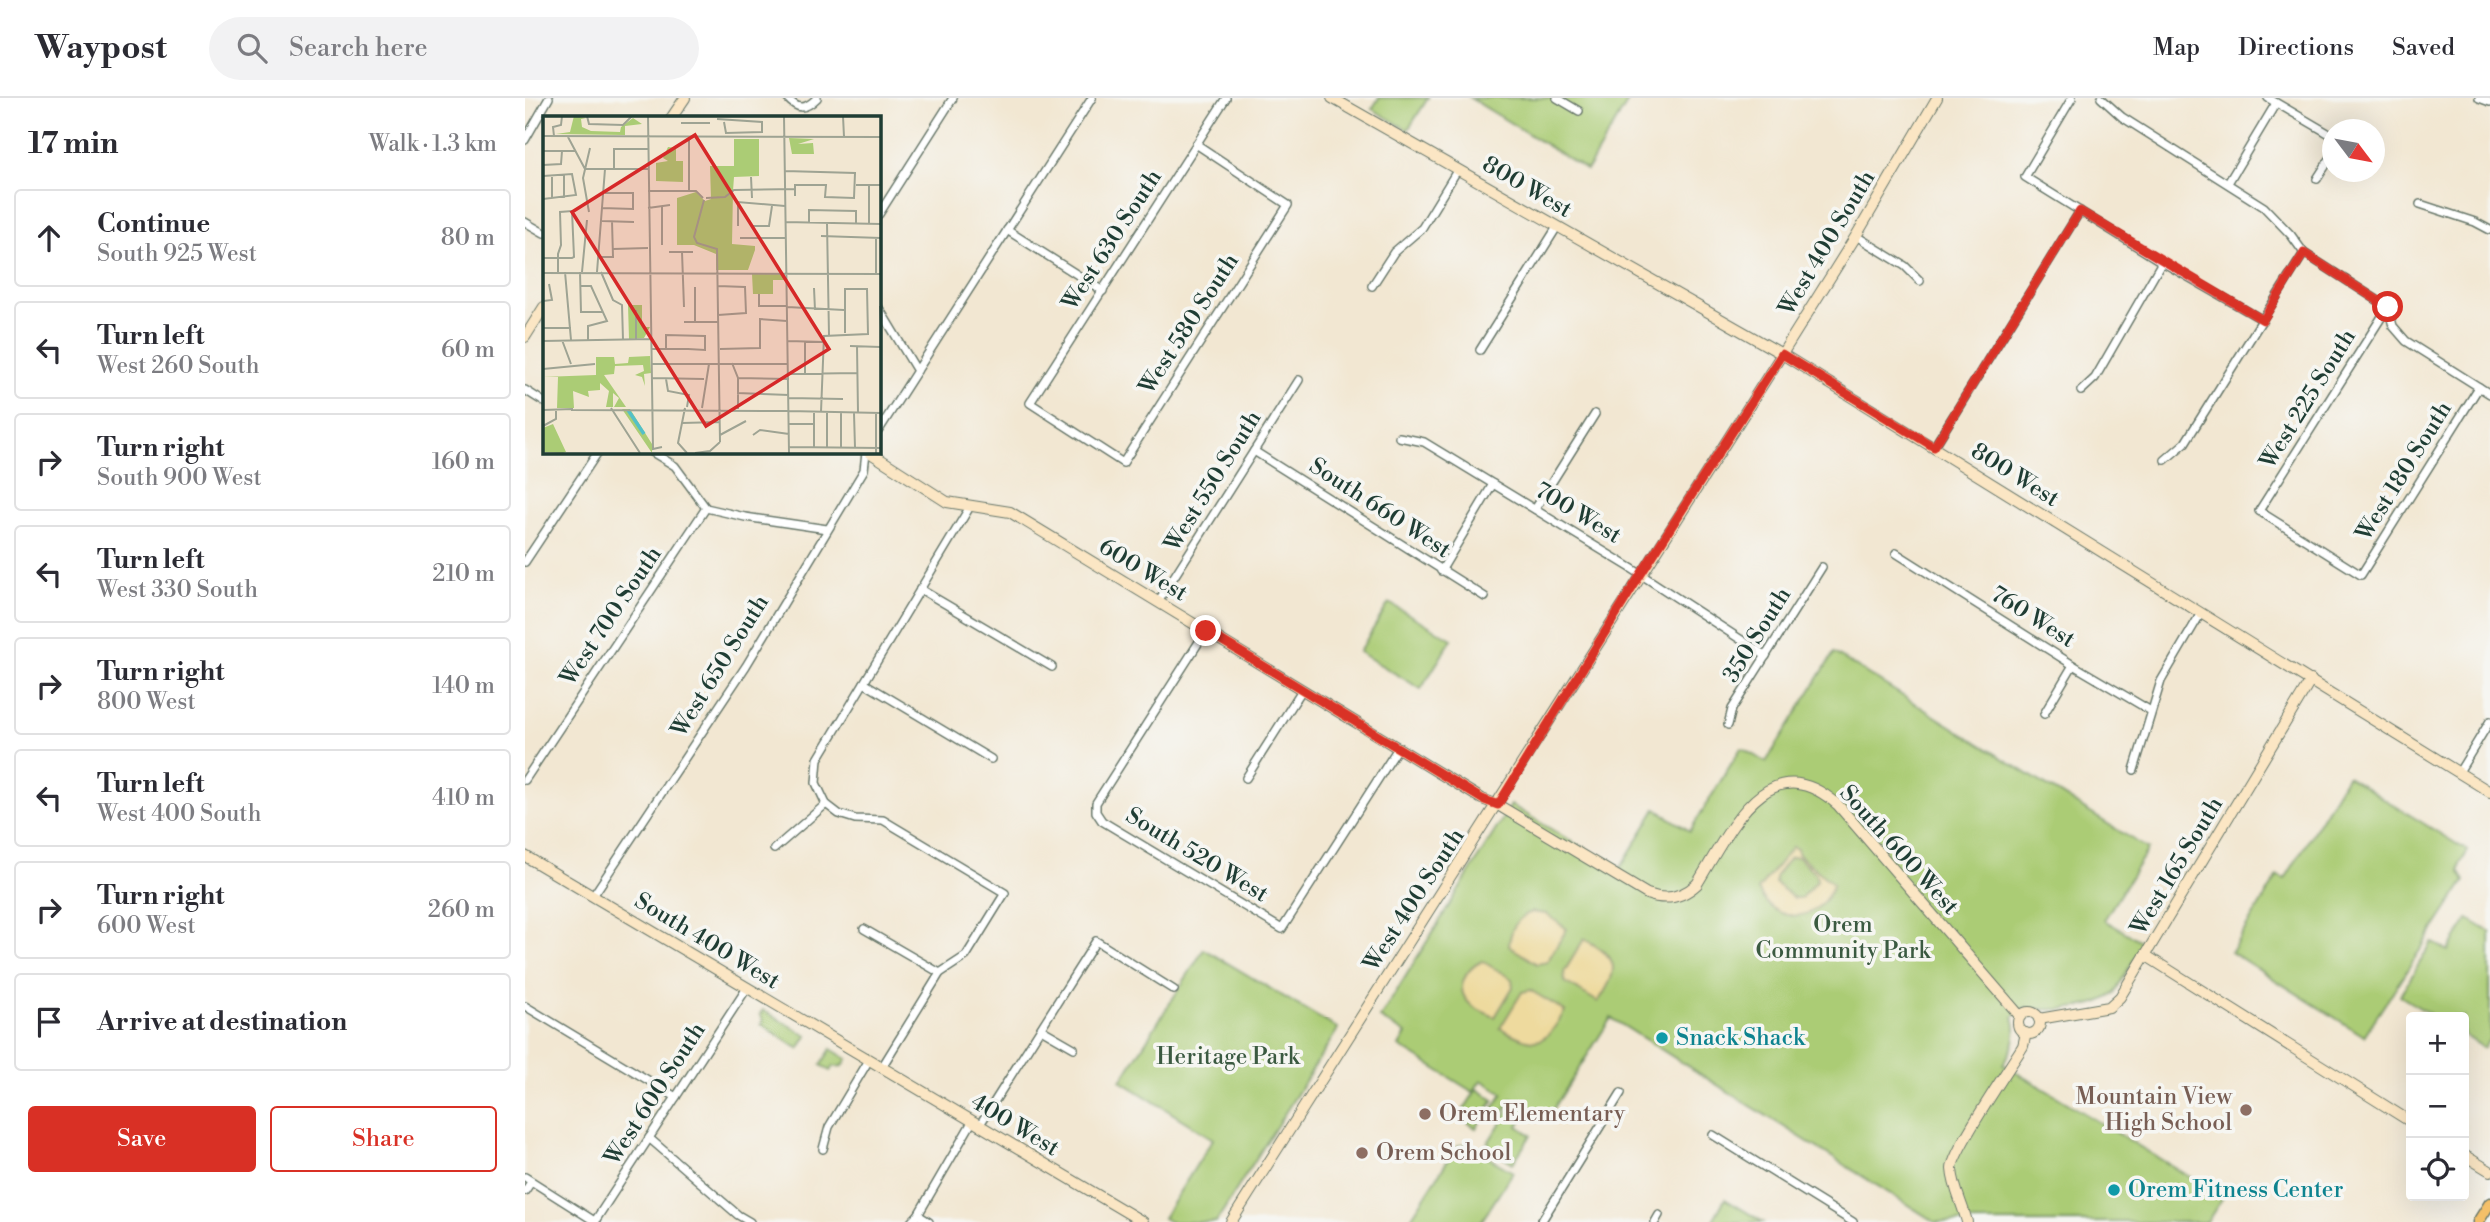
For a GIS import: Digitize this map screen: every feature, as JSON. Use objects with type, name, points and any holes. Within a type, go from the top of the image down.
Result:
[{"type":"main road","points":[[2478,1222],[2490,1203]]},
{"type":"street","points":[[525,140],[549,98]]},
{"type":"street","points":[[673,116],[685,98]]},
{"type":"street","points":[[787,98],[793,106],[801,109],[809,107],[817,98]]},
{"type":"street","points":[[880,212],[953,98]]},
{"type":"street","points":[[880,428],[1092,98]]},
{"type":"street","name":"West 630 South","points":[[1030,403],[1226,98]]},
{"type":"street","name":"800 West","points":[[1332,98],[1782,354],[2490,792]]},
{"type":"street","points":[[1557,98],[1579,111]]},
{"type":"street","name":"West 400 South","points":[[1231,1222],[1782,354],[1856,236],[1937,98]]},
{"type":"street","points":[[2072,98],[2025,177],[2162,262],[2263,320]]},
{"type":"street","points":[[2101,98],[2122,117],[2264,207],[2304,253],[2388,307],[2393,327],[2406,341],[2490,394]]},
{"type":"street","points":[[2267,98],[2322,130]]},
{"type":"street","points":[[2479,98],[2490,102]]},
{"type":"street","points":[[2228,183],[2276,103]]},
{"type":"street","name":"West 580 South","points":[[1030,403],[1123,463],[1288,205],[1196,145]]},
{"type":"street","points":[[1372,286],[1394,251],[1422,229],[1458,169]]},
{"type":"street","points":[[2317,179],[2322,171]]},
{"type":"street","points":[[2420,204],[2475,222],[2490,230]]},
{"type":"street","points":[[1934,447],[2080,211]]},
{"type":"street","points":[[525,222],[543,232]]},
{"type":"street","points":[[1481,349],[1556,227]]},
{"type":"street","points":[[1007,230],[1103,291]]},
{"type":"street","points":[[1856,236],[1905,266],[1920,281]]},
{"type":"street","points":[[2165,460],[2185,443],[2304,253]]},
{"type":"street","points":[[2081,391],[2095,378],[2162,262]]},
{"type":"street","name":"West 225 South","points":[[2361,575],[2259,511],[2388,307]]},
{"type":"street","points":[[525,337],[543,309]]},
{"type":"street","points":[[880,310],[917,371]]},
{"type":"street","name":"West 550 South","points":[[1158,602],[1299,380]]},
{"type":"street","name":"West 180 South","points":[[2361,575],[2479,387]]},
{"type":"street","points":[[525,390],[543,401]]},
{"type":"street","points":[[1535,509],[1595,414]]},
{"type":"street","name":"700 West","points":[[1399,437],[1424,442],[1641,574],[1766,656]]},
{"type":"street","name":"South 660 West","points":[[1254,451],[1485,597]]},
{"type":"street","points":[[525,562],[597,453]]},
{"type":"street","points":[[654,453],[675,466],[706,508],[745,517],[827,529]]},
{"type":"street","name":"West 650 South","points":[[593,895],[746,666],[864,470],[867,453]]},
{"type":"street","name":"600 West","points":[[869,453],[947,502],[1010,512],[1482,799],[1498,805]]},
{"type":"street","points":[[1441,571],[1493,484]]},
{"type":"street","points":[[882,1067],[940,973],[966,956],[1006,893],[883,820],[855,819],[839,814],[826,804],[816,783],[818,759],[971,505]]},
{"type":"street","name":"West 700 South","points":[[525,780],[706,508]]},
{"type":"street","name":"760 West","points":[[1896,553],[2151,711]]},
{"type":"street","name":"350 South","points":[[1728,725],[1732,709],[1822,567]]},
{"type":"street","points":[[920,589],[1052,667]]},
{"type":"street","points":[[2134,770],[2161,681],[2201,613]]},
{"type":"street","name":"South 520 West","points":[[1206,631],[1096,803],[1096,811],[1102,821],[1282,929],[1398,748]]},
{"type":"street","points":[[2043,714],[2073,665]]},
{"type":"street","name":"West 165 South","points":[[2020,1016],[2032,1012],[2039,1018],[2109,1007],[2120,998],[2311,680]]},
{"type":"street","points":[[864,683],[991,759]]},
{"type":"street","points":[[1246,778],[1302,690]]},
{"type":"street","points":[[2459,772],[2490,721]]},
{"type":"street","name":"South 600 West","points":[[1498,805],[1647,894],[1666,898],[1680,896],[1697,884],[1744,809],[1759,795],[1769,789],[1788,785],[1812,788],[1838,805],[2020,1016]]},
{"type":"street","points":[[774,849],[826,804]]},
{"type":"street","name":"South 400 West","points":[[526,857],[869,1060]]},
{"type":"street","points":[[864,929],[940,973]]},
{"type":"street","points":[[911,1222],[1041,1029],[1096,941],[1174,990]]},
{"type":"street","points":[[2145,955],[2406,1119]]},
{"type":"street","name":"West 600 South","points":[[595,1222],[747,988]]},
{"type":"street","points":[[525,1006],[676,1097]]},
{"type":"street","points":[[2020,1016],[2019,1027],[2026,1033]]},
{"type":"street","points":[[2026,1033],[2037,1030],[2039,1018]]},
{"type":"street","points":[[1041,1029],[1074,1048]]},
{"type":"street","points":[[1967,1222],[1954,1182],[1952,1166],[2023,1046],[2026,1033]]},
{"type":"street","points":[[823,1149],[829,1126],[869,1060]]},
{"type":"street","name":"400 West","points":[[869,1060],[1143,1222]]},
{"type":"street","points":[[1541,1222],[1621,1093]]},
{"type":"street","points":[[1713,1135],[1853,1222]]},
{"type":"street","points":[[649,1138],[738,1215],[750,1222]]},
{"type":"street","points":[[2469,1158],[2490,1171]]},
{"type":"street","points":[[525,1191],[528,1179],[595,1222]]},
{"type":"street","points":[[918,1215],[929,1222]]},
{"type":"green space","points":[[1379,98],[1428,98],[1408,130],[1372,109]]},
{"type":"green space","points":[[1470,98],[1630,98],[1587,170]]},
{"type":"green space","points":[[1389,603],[1452,639],[1421,689],[1359,652]]},
{"type":"green space","name":"Orem Community Park","points":[[1834,653],[2148,849],[2104,920],[2144,943],[2114,993],[2097,1003],[2073,1008],[2026,1007],[2013,1017],[2014,1042],[2003,1064],[2223,1197],[2207,1222],[1935,1222],[1611,1018],[1547,1119],[1528,1109],[1518,1126],[1531,1135],[1513,1163],[1486,1146],[1515,1100],[1512,1099],[1500,1118],[1491,1112],[1503,1093],[1481,1080],[1473,1092],[1399,1046],[1406,1034],[1380,1018],[1511,805],[1619,870],[1656,809],[1690,831],[1741,748],[1766,762]]},
{"type":"green space","points":[[2347,776],[2468,851],[2459,871],[2465,881],[2364,1036],[2231,952],[2278,876],[2285,879]]},
{"type":"green space","points":[[2468,919],[2490,932],[2490,1038],[2484,1048],[2469,1038],[2469,1012],[2427,1012],[2400,996],[2432,942],[2448,951]]},
{"type":"green space","name":"Heritage Park","points":[[1204,949],[1338,1029],[1216,1222],[1170,1222],[1163,1218],[1213,1139],[1121,1081]]},
{"type":"green space","points":[[763,1010],[807,1036],[799,1049],[761,1024],[763,1021],[760,1014]]},
{"type":"green space","points":[[831,1049],[847,1059],[843,1066],[833,1067],[830,1071],[821,1065]]},
{"type":"green space","points":[[1477,1089],[1494,1100],[1476,1128],[1459,1117]]},
{"type":"green space","points":[[1465,1144],[1513,1172],[1481,1222],[1409,1221],[1457,1146]]},
{"type":"green space","points":[[1725,1199],[1763,1222],[1712,1222]]},
{"type":"sand","points":[[1792,847],[1833,884],[1819,907],[1798,916],[1786,915],[1776,910],[1758,890]],"holes":[[[1798,857],[1816,874],[1817,881],[1801,898],[1794,898],[1775,883],[1775,877],[1790,858]]]},
{"type":"sand","points":[[1532,912],[1546,914],[1567,929],[1547,962],[1537,964],[1509,946],[1515,925],[1522,917]]},
{"type":"sand","points":[[1584,939],[1605,952],[1613,966],[1610,981],[1598,1002],[1565,982],[1564,972]]},
{"type":"sand","points":[[1482,961],[1512,979],[1513,987],[1495,1017],[1472,1005],[1462,991],[1467,974]]},
{"type":"sand","points":[[1530,990],[1565,1011],[1551,1032],[1539,1041],[1523,1039],[1500,1028],[1522,992]]},
{"type":"place","name":"Snack Shack","points":[[1662,1038]]},
{"type":"place","name":"Mountain View High School","points":[[2246,1110]]},
{"type":"place","name":"Orem Elementary","points":[[1425,1114]]},
{"type":"place","name":"Orem School","points":[[1362,1153]]},
{"type":"place","name":"Orem Fitness Center","points":[[2114,1190]]},
{"type":"route","points":[[1206,631],[1482,799],[1498,805],[1782,354],[1934,447],[2080,211],[2263,320],[2304,253],[2388,307]]}]
